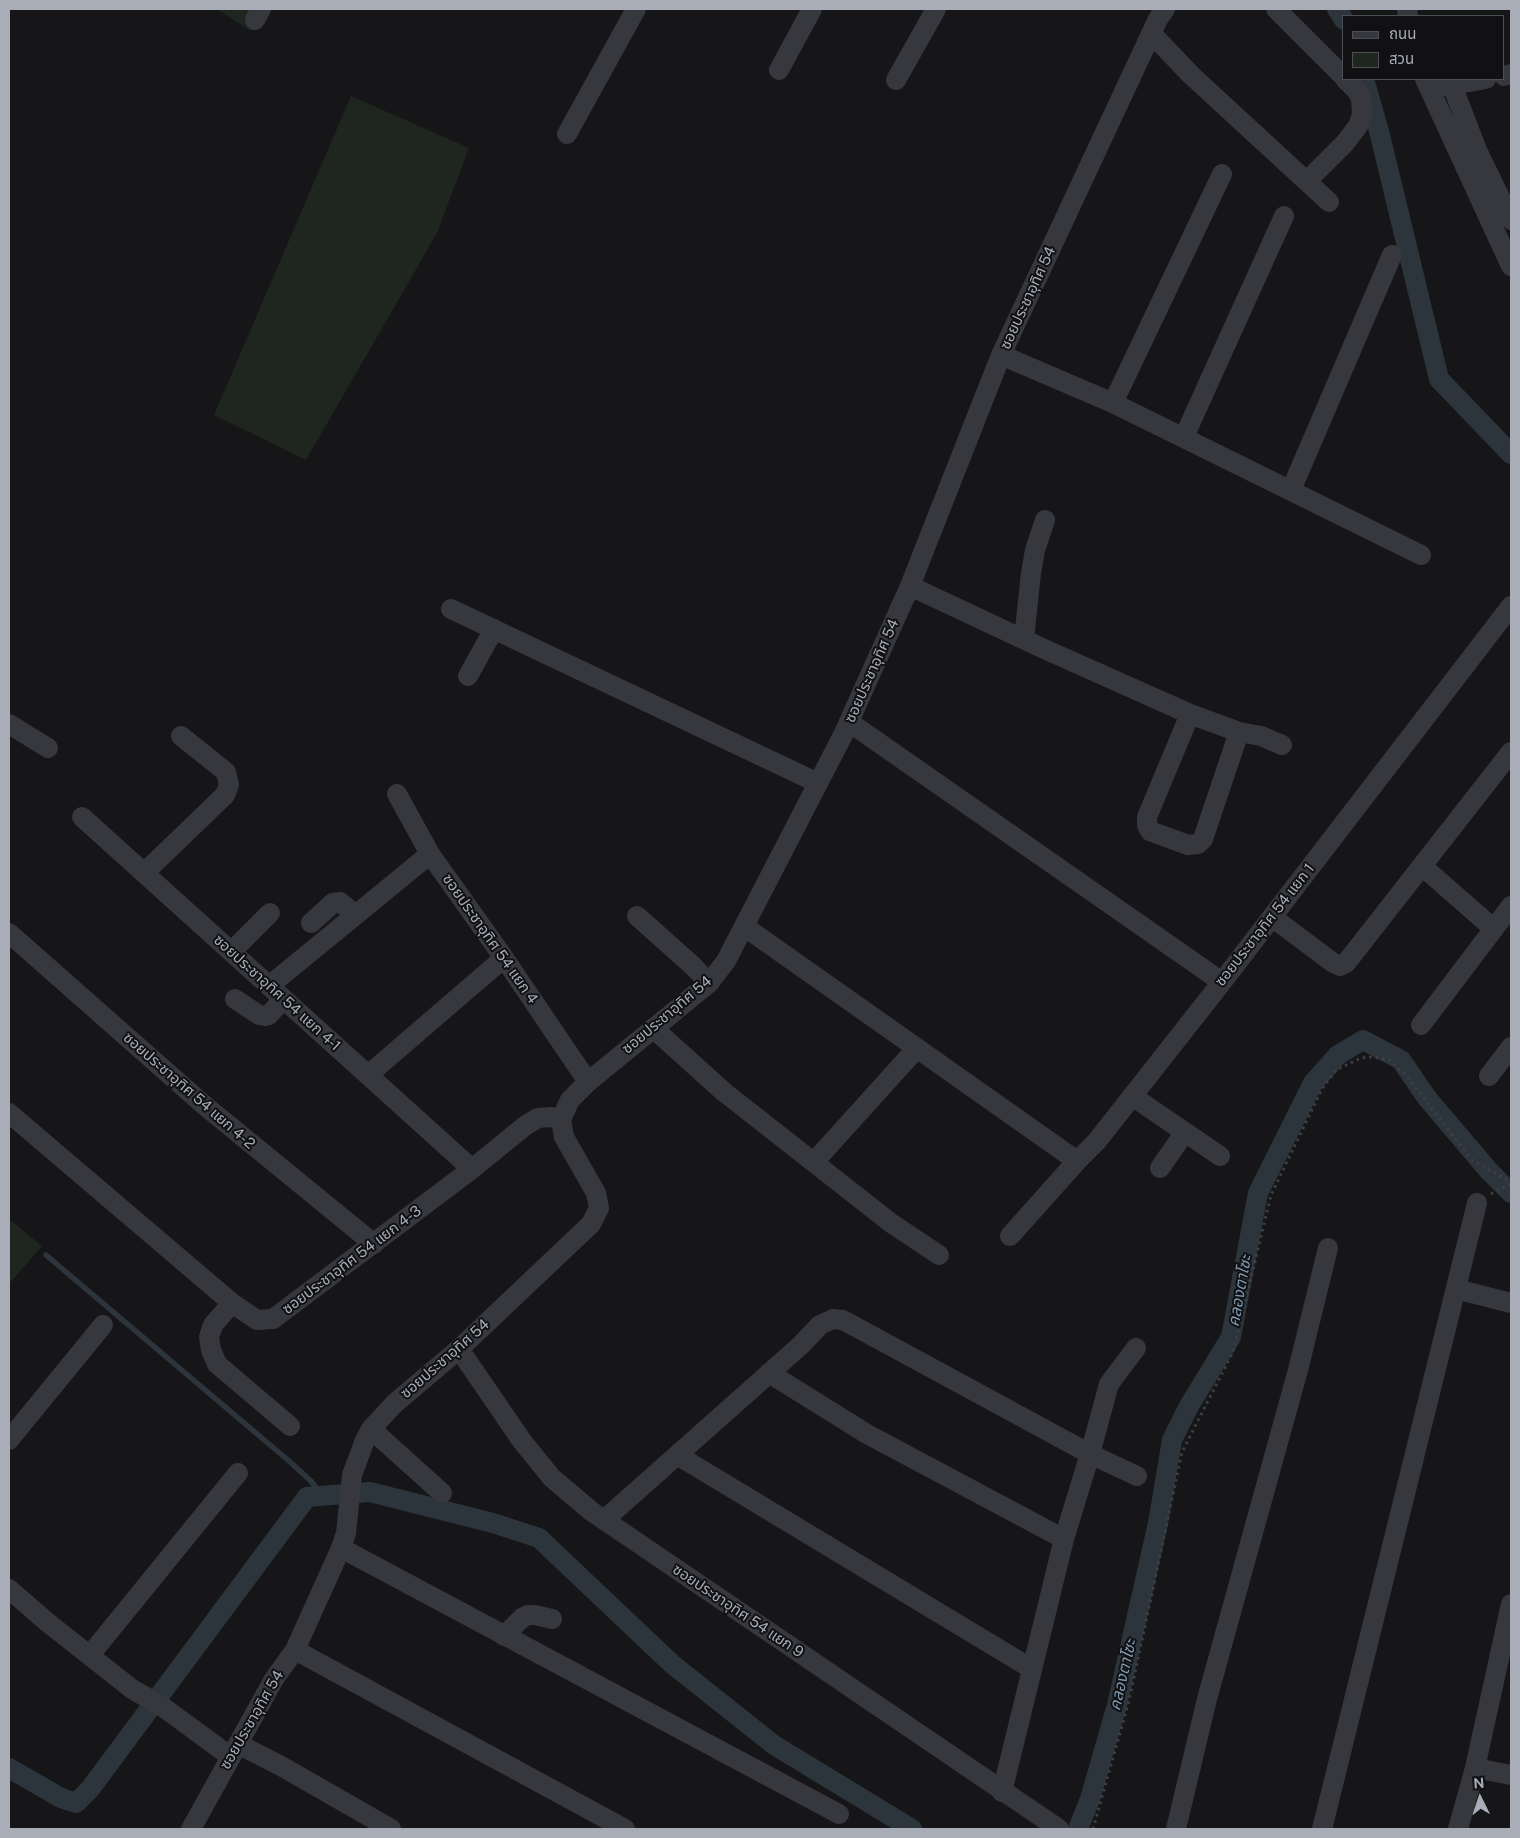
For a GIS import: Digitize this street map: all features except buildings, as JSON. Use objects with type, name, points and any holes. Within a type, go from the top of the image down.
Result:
[{"type":"street","points":[[567,134],[636,9]]},
{"type":"street","points":[[780,70],[812,9]]},
{"type":"street","points":[[896,80],[936,9]]},
{"type":"street","name":"ซอยประชาอุทิศ 54","points":[[191,1829],[274,1679],[294,1650],[341,1548],[346,1533],[352,1475],[371,1429],[394,1404],[459,1349],[591,1224],[598,1208],[596,1193],[564,1137],[561,1119],[570,1100],[588,1082],[709,982],[726,961],[745,927],[849,722],[910,586],[1001,355],[1165,9]]},
{"type":"street","points":[[1276,9],[1342,75]]},
{"type":"street","points":[[1152,33],[1191,75],[1329,202]]},
{"type":"street","points":[[1307,181],[1345,143],[1358,126],[1362,115],[1361,98],[1357,90],[1347,80]]},
{"type":"street","points":[[1479,80],[1452,84],[1427,84],[1455,141],[1511,266]]},
{"type":"street","points":[[1452,84],[1477,150],[1511,220]]},
{"type":"street","points":[[1113,403],[1222,174]]},
{"type":"street","points":[[1184,437],[1284,216]]},
{"type":"street","points":[[1291,490],[1392,255]]},
{"type":"street","points":[[1001,355],[1113,403],[1421,555]]},
{"type":"street","points":[[1024,639],[1035,550],[1045,520]]},
{"type":"street","points":[[910,586],[1190,714],[1239,732],[1261,736],[1282,745]]},
{"type":"street","name":"ซอยประชาอุทิศ 54 แยก 1","points":[[1010,1236],[1097,1141],[1511,607]]},
{"type":"street","points":[[450,609],[818,783]]},
{"type":"street","points":[[468,676],[494,629]]},
{"type":"street","points":[[1190,714],[1147,817],[1147,825],[1150,832],[1180,843],[1188,845],[1198,844],[1202,839],[1239,732]]},
{"type":"street","points":[[849,722],[1222,982]]},
{"type":"street","points":[[9,724],[48,748]]},
{"type":"street","points":[[144,873],[225,795],[229,785],[226,772],[181,736]]},
{"type":"street","points":[[1272,917],[1332,962],[1340,966],[1346,963],[1511,752]]},
{"type":"street","name":"ซอยประชาอุทิศ 54 แยก 4","points":[[396,794],[430,854],[504,958],[588,1082]]},
{"type":"street","name":"ซอยประชาอุทิศ 54 แยก 4-1","points":[[82,817],[472,1169]]},
{"type":"street","points":[[235,1000],[259,1015],[265,1016],[269,1014],[276,992],[356,915],[430,854]]},
{"type":"street","points":[[1422,866],[1494,929]]},
{"type":"street","points":[[311,923],[333,902],[340,902],[356,915]]},
{"type":"street","points":[[1421,1025],[1511,906]]},
{"type":"street","points":[[231,952],[270,913]]},
{"type":"street","points":[[637,916],[709,982]]},
{"type":"street","points":[[745,927],[1077,1161]]},
{"type":"street","name":"ซอยประชาอุทิศ 54 แยก 4-2","points":[[9,933],[204,1105],[374,1244]]},
{"type":"street","points":[[368,1074],[504,958]]},
{"type":"street","points":[[653,1028],[724,1092],[891,1223],[940,1255]]},
{"type":"street","points":[[1489,1076],[1511,1047]]},
{"type":"street","points":[[814,1162],[917,1048]]},
{"type":"street","points":[[1132,1096],[1220,1156]]},
{"type":"street","name":"ซอยประชาอุทิศ 54 แยก 4-3","points":[[9,1113],[232,1302],[256,1320],[273,1319],[472,1169],[526,1125],[538,1118],[551,1117],[561,1119]]},
{"type":"street","points":[[1160,1168],[1185,1132]]},
{"type":"street","points":[[1322,1829],[1477,1203]]},
{"type":"street","points":[[1176,1829],[1207,1699],[1298,1370],[1328,1248]]},
{"type":"street","points":[[1456,1289],[1511,1303]]},
{"type":"street","points":[[232,1302],[213,1325],[209,1337],[211,1350],[217,1364],[290,1426]]},
{"type":"street","points":[[604,1520],[820,1325],[833,1318],[843,1320],[1090,1454],[1137,1476]]},
{"type":"street","points":[[9,1440],[103,1324]]},
{"type":"street","points":[[1002,1792],[1064,1539],[1109,1384],[1136,1348]]},
{"type":"street","name":"ซอยประชาอุทิศ 54 แยก 9","points":[[459,1349],[522,1441],[552,1478],[591,1511],[1059,1829]]},
{"type":"street","points":[[769,1373],[867,1434],[1064,1539]]},
{"type":"street","points":[[371,1429],[442,1493]]},
{"type":"street","points":[[677,1455],[1032,1669]]},
{"type":"street","points":[[90,1655],[238,1473]]},
{"type":"street","points":[[341,1548],[839,1814]]},
{"type":"street","points":[[9,1589],[47,1622],[132,1689],[234,1750],[281,1766],[391,1829]]},
{"type":"street","points":[[1458,1829],[1507,1639],[1511,1604]]},
{"type":"street","points":[[504,1636],[522,1618],[528,1615],[552,1619]]},
{"type":"street","points":[[294,1650],[625,1829]]},
{"type":"street","points":[[1475,1768],[1511,1775]]},
{"type":"path","points":[[1093,1829],[1130,1700],[1182,1452],[1232,1352],[1270,1195],[1322,1089],[1336,1070],[1361,1058],[1373,1057],[1390,1060],[1408,1078],[1472,1160],[1509,1180]]},
{"type":"path","points":[[1501,1188],[1511,1185]]},
{"type":"green space","points":[[217,9],[264,9],[251,31]]},
{"type":"green space","points":[[351,96],[469,148],[437,233],[306,460],[214,415]]},
{"type":"green space","points":[[9,1219],[42,1246],[9,1284]]},
{"type":"waterway","points":[[1337,9],[1342,17]]},
{"type":"waterway","points":[[1364,80],[1379,131],[1439,379],[1511,454]]},
{"type":"waterway","name":"คลองตาโซะ","points":[[1078,1829],[1090,1799],[1117,1705],[1158,1523],[1172,1440],[1189,1406],[1231,1337],[1258,1193],[1313,1083],[1338,1055],[1363,1040],[1401,1060],[1427,1098],[1489,1171],[1511,1193]]},
{"type":"waterway","points":[[46,1255],[289,1461],[311,1481],[322,1496]]},
{"type":"waterway","points":[[9,1768],[61,1798],[76,1803],[90,1789],[307,1497],[370,1492],[493,1523],[539,1538],[672,1664],[774,1745],[912,1829]]}]
